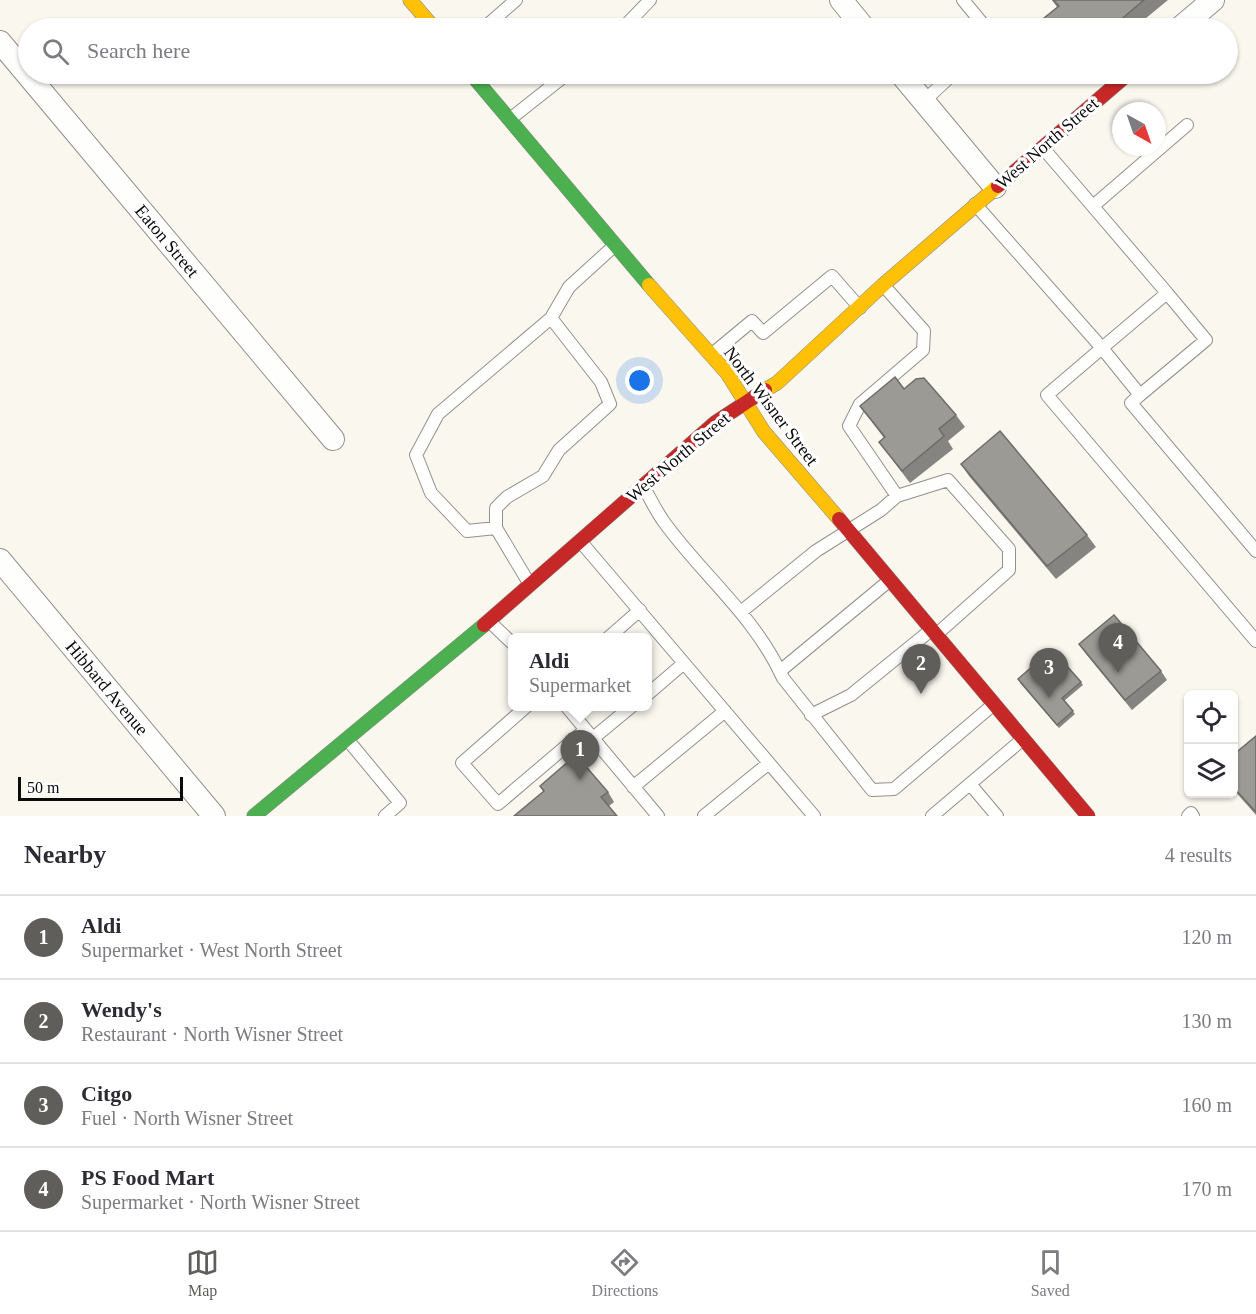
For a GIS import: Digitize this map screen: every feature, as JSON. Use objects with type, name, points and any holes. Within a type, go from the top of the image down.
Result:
[{"type":"street","points":[[410,0],[425,18]]},
{"type":"street","points":[[841,0],[856,18]]},
{"type":"street","points":[[1192,18],[1213,0]]},
{"type":"street","name":"Eaton Street","points":[[0,42],[18,63]]},
{"type":"street","name":"Eaton Street","points":[[35,84],[333,439]]},
{"type":"street","name":"North Wisner Street","points":[[480,84],[614,246],[711,355],[747,403],[764,432],[891,579],[1088,816]]},
{"type":"street","points":[[910,84],[995,187]]},
{"type":"street","name":"West North Street","points":[[254,816],[489,621],[716,422],[777,383],[975,204],[1116,84]]},
{"type":"street","name":"Hibbard Avenue","points":[[0,560],[214,816]]},
{"type":"lane","points":[[495,18],[516,0]]},
{"type":"lane","points":[[633,18],[650,0]]},
{"type":"lane","points":[[963,0],[978,18]]},
{"type":"lane","points":[[510,119],[554,84]]},
{"type":"lane","points":[[924,101],[942,84]]},
{"type":"lane","points":[[1093,206],[1187,125]]},
{"type":"lane","points":[[1042,147],[1206,340],[1131,403],[1256,551]]},
{"type":"lane","points":[[975,204],[1102,348],[1140,395]]},
{"type":"lane","points":[[496,528],[467,531],[431,493],[416,455],[438,414],[551,318],[569,287],[614,246]]},
{"type":"lane","points":[[711,355],[752,321],[763,333],[832,276],[860,309]]},
{"type":"lane","points":[[884,285],[924,330],[923,350],[860,404],[849,426],[897,496]]},
{"type":"lane","points":[[1167,293],[1047,395],[1256,641]]},
{"type":"lane","points":[[530,584],[496,528],[496,508],[507,497],[543,476],[559,450],[610,404],[601,382],[551,318]]},
{"type":"lane","points":[[742,611],[847,530],[881,510],[897,496],[948,480],[1009,549],[1009,570],[935,632],[851,696],[811,715]]},
{"type":"lane","points":[[643,485],[663,522],[742,611],[811,715],[872,790],[894,789],[995,704]]},
{"type":"lane","points":[[580,542],[814,816]]},
{"type":"lane","points":[[780,671],[891,579]]},
{"type":"lane","points":[[614,633],[640,610]]},
{"type":"lane","points":[[489,621],[508,638]]},
{"type":"lane","points":[[652,691],[684,663]]},
{"type":"lane","points":[[521,711],[462,763],[498,804],[589,734],[624,711]]},
{"type":"lane","points":[[570,711],[658,816]]},
{"type":"lane","points":[[633,787],[725,711]]},
{"type":"lane","points":[[932,816],[1023,738]]},
{"type":"lane","points":[[346,739],[400,803],[385,816]]},
{"type":"lane","points":[[704,816],[769,763]]},
{"type":"lane","points":[[970,784],[997,816]]},
{"type":"lane","points":[[1188,816],[1191,813],[1193,816]]},
{"type":"building","points":[[1053,0],[1144,0],[1123,18],[1044,18],[1059,6]]},
{"type":"building","points":[[895,377],[904,389],[916,379],[924,378],[956,415],[939,429],[944,436],[902,471],[879,442],[885,437],[860,406]]},
{"type":"building","points":[[1000,431],[1087,535],[1047,566],[961,464]]},
{"type":"building","points":[[1114,615],[1161,671],[1125,700],[1079,644]]},
{"type":"building","points":[[1034,665],[1047,681],[1066,665],[1081,682],[1062,698],[1073,711],[1057,725],[1018,679]]},
{"type":"building","points":[[1256,736],[1256,812],[1238,792],[1238,751]]},
{"type":"building","points":[[576,755],[608,792],[601,797],[617,816],[514,816],[544,791],[540,786]]},
{"type":"traffic: fast","points":[[479,84],[649,285]]},
{"type":"traffic: fast","points":[[254,816],[484,625]]},
{"type":"traffic: slow","points":[[410,0],[425,18]]},
{"type":"traffic: slow","points":[[765,390],[777,383],[883,285],[998,186]]},
{"type":"traffic: slow","points":[[649,285],[727,373],[764,432],[839,519]]},
{"type":"traffic: jam","points":[[998,186],[1116,84]]},
{"type":"traffic: jam","points":[[484,625],[716,422],[765,390]]},
{"type":"traffic: jam","points":[[839,519],[1088,816]]},
{"type":"place","name":"PS Food Mart","points":[[1118,673]]},
{"type":"place","name":"Wendy's","points":[[921,694]]},
{"type":"place","name":"Citgo","points":[[1049,698]]},
{"type":"place","name":"Aldi","points":[[580,780]]}]
